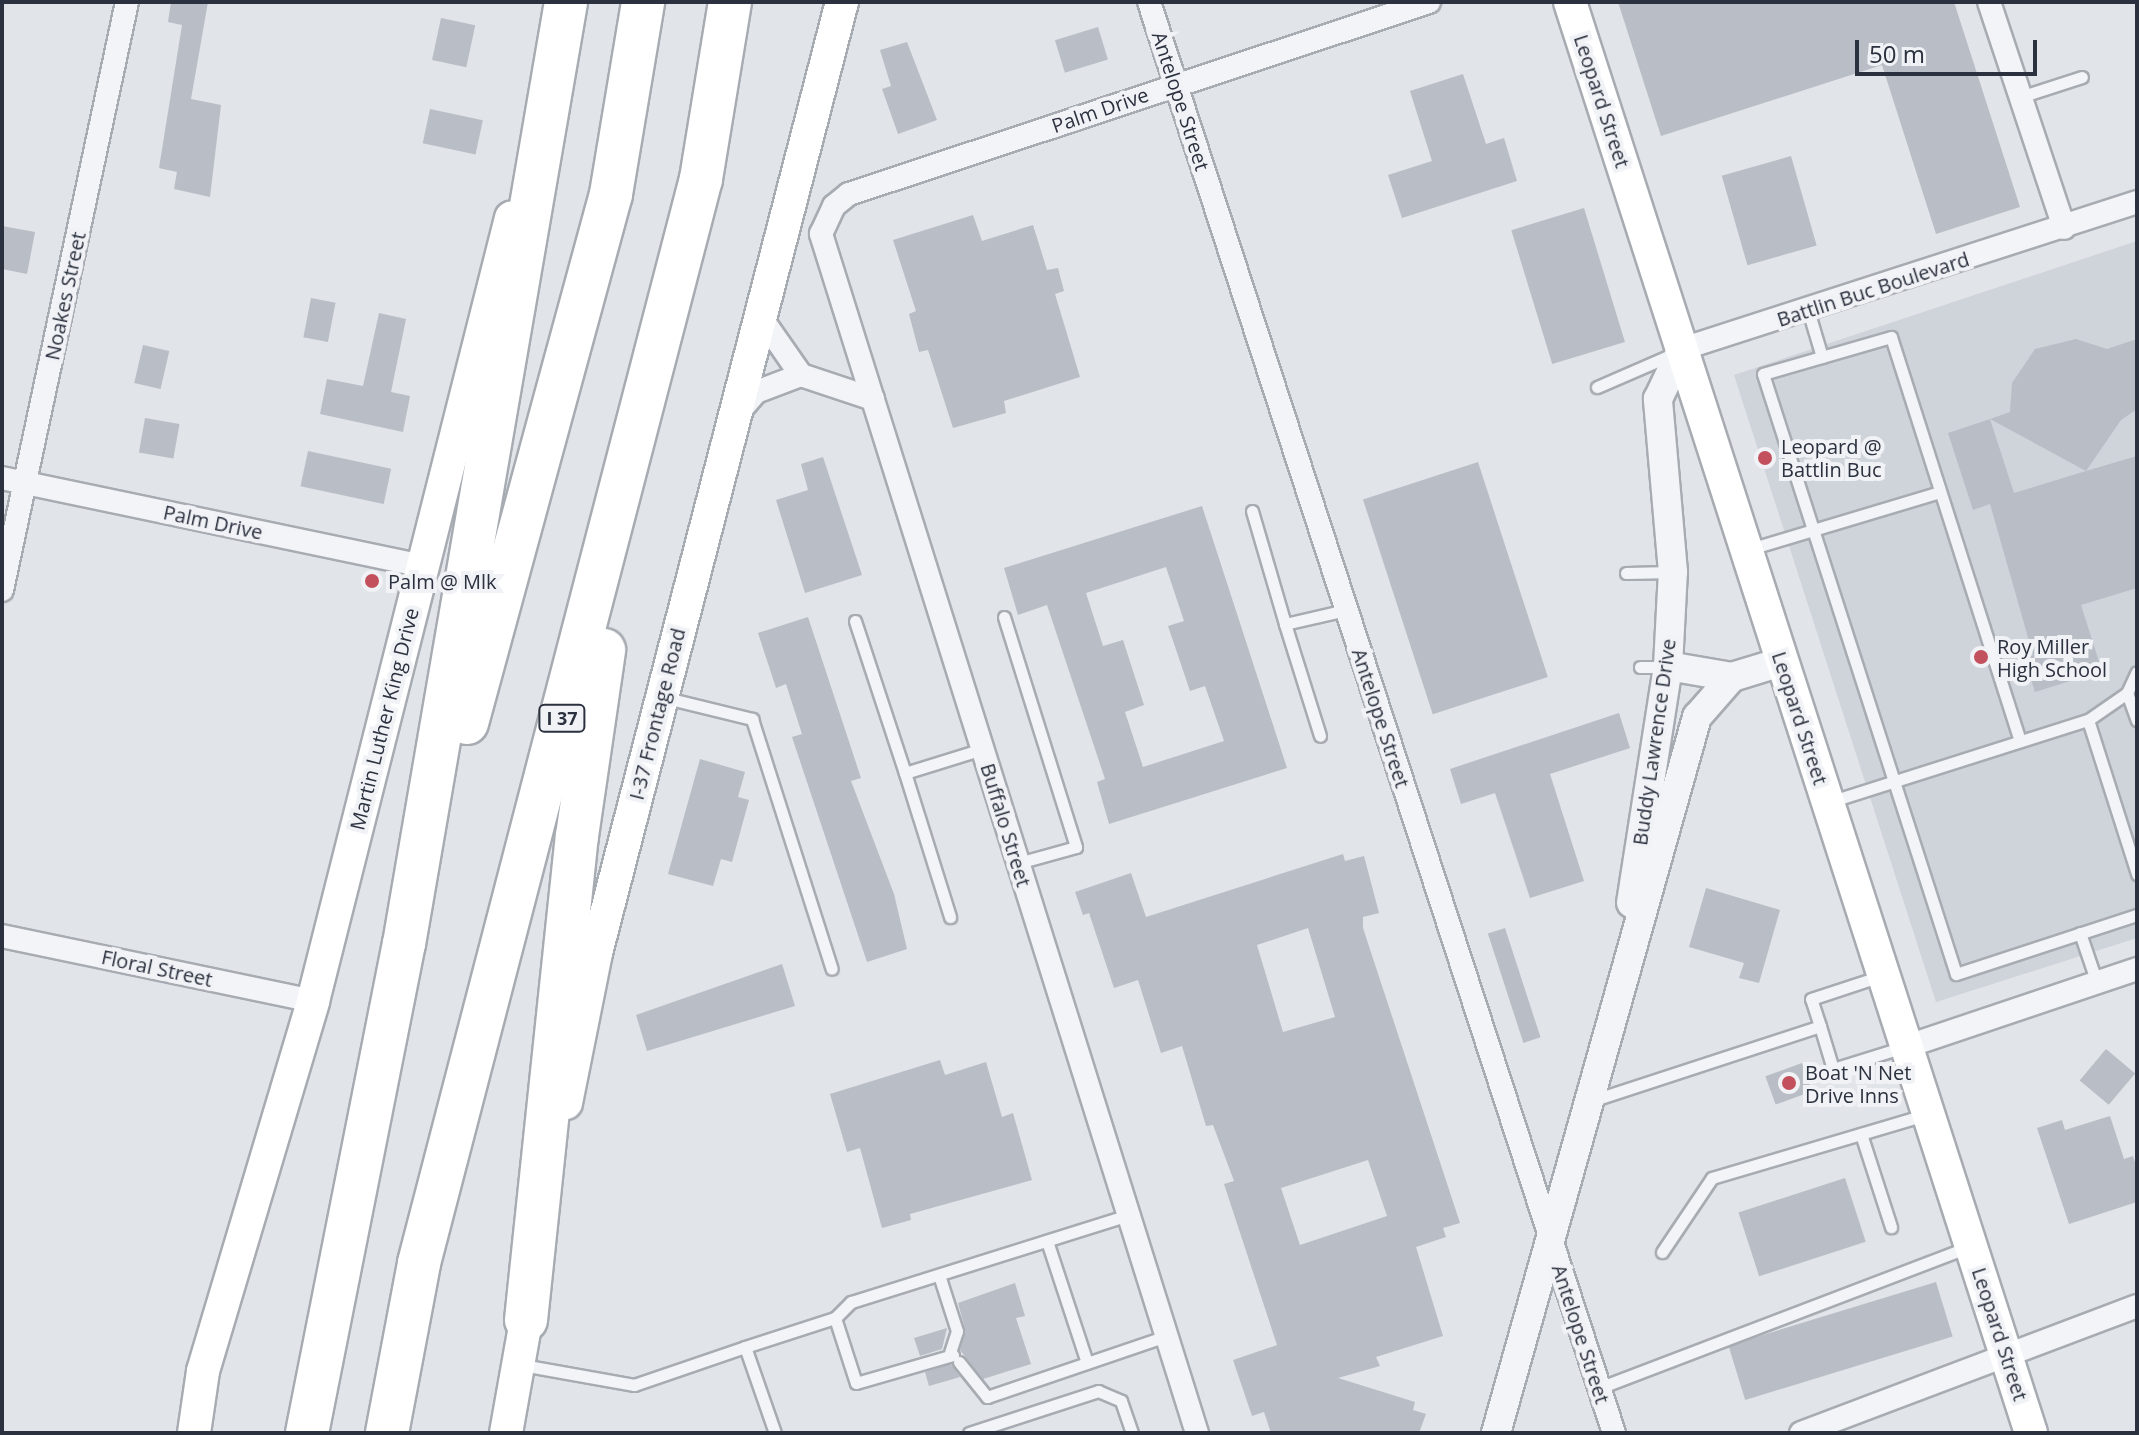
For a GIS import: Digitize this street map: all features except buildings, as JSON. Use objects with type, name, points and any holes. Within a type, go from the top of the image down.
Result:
[{"type":"highway","points":[[307,1433],[404,944],[566,2]]},
{"type":"highway","points":[[404,944],[562,389],[611,194],[643,2]]},
{"type":"highway","name":"I 37","points":[[387,1433],[419,1263],[701,179],[730,2]]},
{"type":"highway","points":[[526,1320],[595,709],[671,301]]},
{"type":"main road","name":"Martin Luther King Drive","points":[[194,1433],[203,1371],[313,1001],[566,2]]},
{"type":"main road","name":"I-37 Frontage Road","points":[[506,1433],[596,953],[731,421],[842,2]]},
{"type":"main road","name":"Leopard Street","points":[[1570,2],[2031,1433]]},
{"type":"street","name":"Noakes Street","points":[[2,590],[127,2]]},
{"type":"street","name":"Antelope Street","points":[[1149,2],[1614,1433]]},
{"type":"street","name":"Palm Drive","points":[[826,218],[849,194],[1429,2]]},
{"type":"street","points":[[1989,2],[2064,228]]},
{"type":"street","name":"Battlin Buc Boulevard","points":[[1682,349],[2137,202]]},
{"type":"street","name":"Buffalo Street","points":[[826,218],[825,255],[873,399],[1197,1433]]},
{"type":"street","points":[[760,316],[801,375],[873,399]]},
{"type":"street","name":"Buddy Lawrence Drive","points":[[1606,1042],[1673,572],[1658,399],[1682,349]]},
{"type":"street","points":[[731,421],[756,392],[801,375]]},
{"type":"street","name":"Palm Drive","points":[[2,478],[423,566]]},
{"type":"street","points":[[1658,672],[1732,677],[1781,662]]},
{"type":"street","points":[[1658,672],[1697,717]]},
{"type":"street","name":"Buddy Lawrence Drive","points":[[1496,1433],[1553,1245],[1697,717],[1732,677]]},
{"type":"street","name":"Floral Street","points":[[2,936],[313,1001]]},
{"type":"street","points":[[1908,1046],[2137,969]]},
{"type":"street","points":[[1801,1433],[2137,1306]]},
{"type":"lane","points":[[2020,97],[2082,77]]},
{"type":"lane","points":[[1808,310],[1822,357]]},
{"type":"lane","points":[[2020,741],[1891,337],[1763,374],[1956,974],[2137,915]]},
{"type":"lane","points":[[1597,387],[1682,349]]},
{"type":"lane","points":[[1746,551],[1940,492]]},
{"type":"lane","points":[[1252,511],[1320,736]]},
{"type":"lane","points":[[1626,573],[1673,572]]},
{"type":"lane","points":[[1285,624],[1346,610]]},
{"type":"lane","points":[[1004,617],[1076,847],[1018,863]]},
{"type":"lane","points":[[855,621],[950,917]]},
{"type":"lane","points":[[1828,803],[2088,720],[2127,693],[2137,672]]},
{"type":"lane","points":[[2127,693],[2137,720]]},
{"type":"lane","points":[[661,697],[752,719],[832,969]]},
{"type":"lane","points":[[2088,720],[2137,874]]},
{"type":"lane","points":[[905,773],[982,749]]},
{"type":"lane","points":[[2080,933],[2097,983]]},
{"type":"lane","points":[[1885,974],[1811,999],[1833,1069],[1908,1046]]},
{"type":"lane","points":[[1590,1102],[1820,1026]]},
{"type":"lane","points":[[1662,1252],[1712,1178],[1929,1113]]},
{"type":"lane","points":[[1861,1134],[1891,1227]]},
{"type":"lane","points":[[518,1364],[634,1385],[835,1318],[851,1302],[1129,1215]]},
{"type":"lane","points":[[1047,1241],[1087,1363]]},
{"type":"lane","points":[[1599,1388],[1971,1246]]},
{"type":"lane","points":[[939,1275],[957,1331],[954,1356],[987,1397],[1166,1336]]},
{"type":"lane","points":[[835,1318],[856,1383],[954,1356]]},
{"type":"lane","points":[[745,1347],[775,1433]]},
{"type":"lane","points":[[969,1433],[1098,1391],[1121,1401],[1132,1433]]},
{"type":"shaded area","name":"Roy Miller High School","points":[[2137,241],[2137,938],[1936,1002],[1734,375]]},
{"type":"place","name":"Leopard @ Battlin Buc","points":[[1765,458]]},
{"type":"place","name":"Palm @ Mlk","points":[[372,581]]},
{"type":"place","name":"Roy Miller High School","points":[[1981,657]]},
{"type":"place","name":"Boat 'N Net Drive Inns","points":[[1789,1083]]}]
